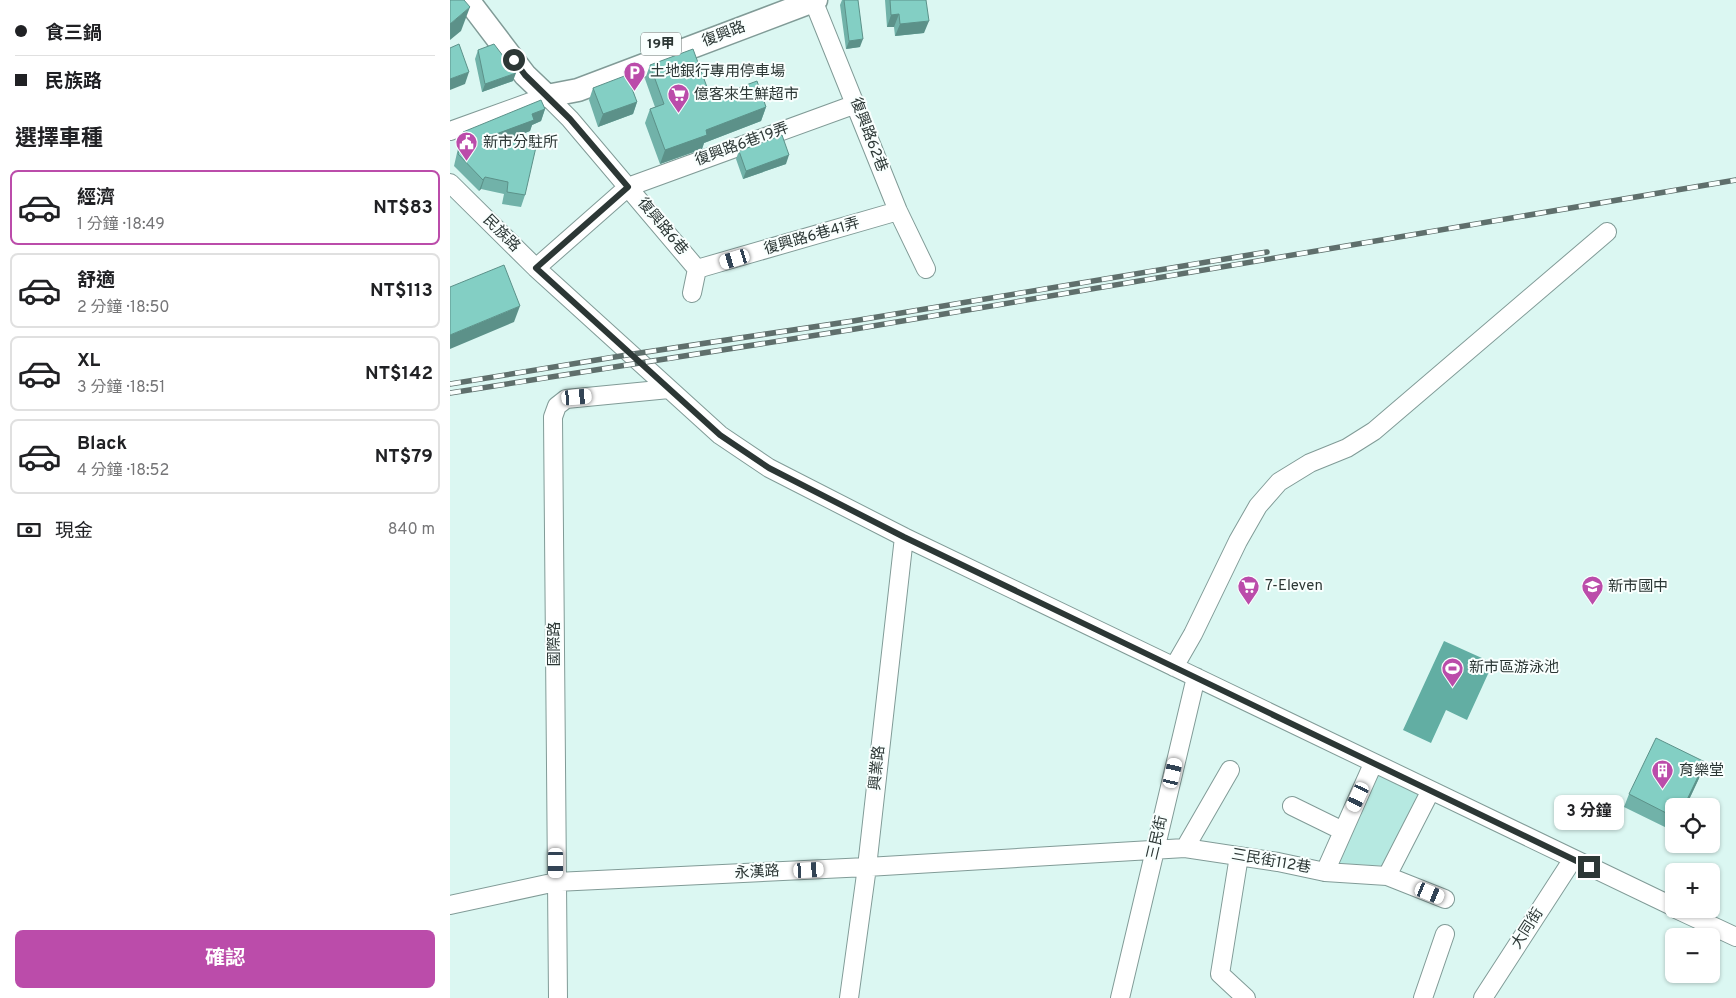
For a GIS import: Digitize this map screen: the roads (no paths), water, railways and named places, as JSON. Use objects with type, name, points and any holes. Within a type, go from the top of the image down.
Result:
[{"type":"main road","points":[[468,0],[525,75],[547,96]]},
{"type":"main road","points":[[483,0],[534,67],[547,96]]},
{"type":"main road","name":"復興路","points":[[547,96],[572,78],[779,0]]},
{"type":"main road","name":"復興路","points":[[547,96],[578,90],[814,0]]},
{"type":"street","name":"復興路62巷","points":[[814,0],[898,211],[926,269]]},
{"type":"street","name":"復興路","points":[[450,131],[547,96]]},
{"type":"street","name":"復興路6巷","points":[[547,96],[570,119],[697,269]]},
{"type":"street","name":"復興路6巷19弄","points":[[628,187],[856,104]]},
{"type":"street","name":"民族路","points":[[450,183],[536,268],[720,435],[769,468],[904,537],[1430,792],[1665,903]]},
{"type":"street","points":[[536,268],[628,187]]},
{"type":"street","name":"復興路6巷41弄","points":[[697,269],[898,211]]},
{"type":"street","points":[[1174,667],[1193,634],[1238,542],[1258,506],[1279,482],[1310,463],[1347,448],[1374,431],[1607,232]]},
{"type":"street","points":[[692,294],[697,269]]},
{"type":"street","name":"國際路","points":[[558,998],[554,410],[561,402],[577,397],[669,389]]},
{"type":"street","name":"興業路","points":[[849,998],[867,868],[904,537]]},
{"type":"street","name":"三民街","points":[[1120,998],[1196,677]]},
{"type":"street","points":[[1325,872],[1373,764]]},
{"type":"street","points":[[1185,848],[1230,770]]},
{"type":"street","points":[[1387,876],[1430,792]]},
{"type":"street","points":[[1292,806],[1343,831]]},
{"type":"street","name":"三民街112巷","points":[[1155,850],[1185,848],[1325,872],[1387,876],[1445,899]]},
{"type":"street","name":"永漢路","points":[[450,905],[556,882],[867,868],[1155,850]]},
{"type":"street","points":[[1239,856],[1220,974],[1246,998]]},
{"type":"street","name":"大同街","points":[[1483,998],[1573,859]]},
{"type":"street","name":"民族路","points":[[1696,918],[1736,937]]},
{"type":"street","points":[[1424,998],[1445,934]]},
{"type":"railway","points":[[450,393],[855,329],[1736,180]]},
{"type":"railway","points":[[450,384],[853,321],[1267,252]]},
{"type":"place","name":"土地銀行專用停車場","points":[[634,91]]},
{"type":"place","name":"億客來生鮮超市","points":[[678,114]]},
{"type":"place","name":"新市分駐所","points":[[467,162]]},
{"type":"place","name":"7-Eleven","points":[[1249,605]]},
{"type":"place","name":"新市國中","points":[[1592,606]]},
{"type":"place","name":"新市區游泳池","points":[[1453,687]]},
{"type":"place","name":"育樂堂","points":[[1663,790]]}]
